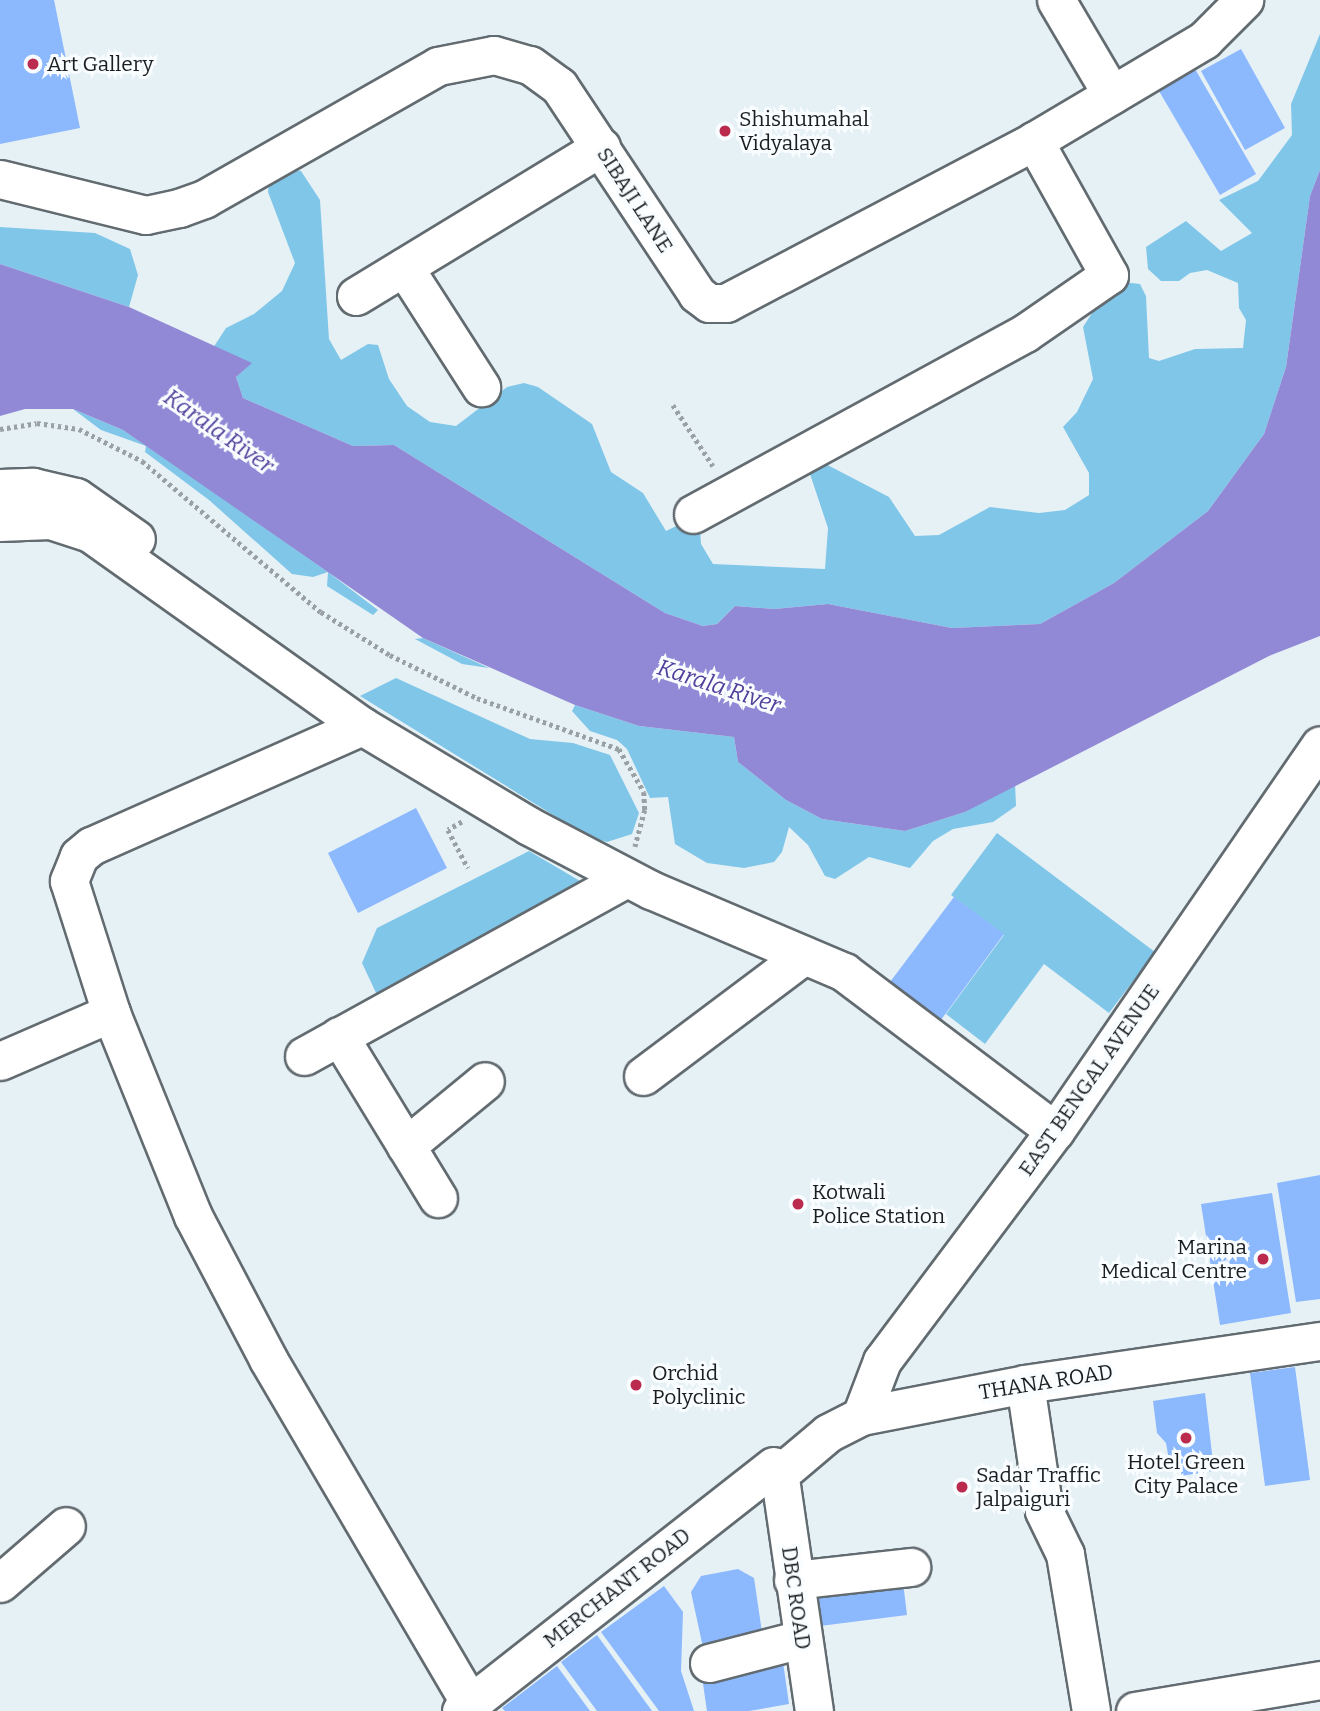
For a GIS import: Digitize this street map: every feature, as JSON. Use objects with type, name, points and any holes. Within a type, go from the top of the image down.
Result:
[{"type":"street","points":[[1056,0],[1112,95]]},
{"type":"street","name":"SIBAJI LANE","points":[[0,179],[146,215],[178,208],[204,199],[438,66],[474,55],[513,58],[545,74],[570,100],[697,294],[717,304],[1034,141],[1204,40],[1244,0]]},
{"type":"street","points":[[692,514],[1026,333],[1109,275],[1034,141]]},
{"type":"street","points":[[356,296],[601,147]]},
{"type":"street","points":[[404,267],[481,387]]},
{"type":"street","points":[[0,488],[55,490],[95,507],[233,618],[306,686]]},
{"type":"street","points":[[0,522],[50,520],[90,533],[362,726],[626,878],[844,972],[1055,1131]]},
{"type":"street","points":[[362,726],[91,846],[79,856],[69,881],[72,898],[111,1013],[192,1216],[273,1368],[466,1707]]},
{"type":"street","name":"EAST BENGAL AVENUE","points":[[862,1416],[883,1361],[1055,1131],[1320,745]]},
{"type":"street","points":[[304,1056],[626,878]]},
{"type":"street","points":[[643,1076],[804,955]]},
{"type":"street","points":[[0,1061],[111,1013]]},
{"type":"street","points":[[339,1036],[438,1198]]},
{"type":"street","points":[[406,1146],[485,1081]]},
{"type":"street","name":"THANA ROAD","points":[[781,1472],[828,1433],[862,1416],[1026,1384],[1320,1341]]},
{"type":"street","points":[[1026,1384],[1044,1511],[1065,1553],[1091,1711]]},
{"type":"street","name":"MERCHANT ROAD","points":[[466,1707],[715,1511],[781,1472]]},
{"type":"street","name":"DBC ROAD","points":[[781,1472],[790,1563],[814,1711]]},
{"type":"street","points":[[715,1511],[755,1515],[779,1533],[790,1563],[911,1567]]},
{"type":"street","points":[[0,1583],[66,1526]]},
{"type":"street","points":[[709,1663],[801,1639]]},
{"type":"street","points":[[1135,1711],[1320,1680]]},
{"type":"path","points":[[673,405],[731,493]]},
{"type":"path","points":[[0,429],[37,423],[79,429],[142,461],[321,612],[390,655],[477,698],[619,749],[638,777],[645,810],[626,878]]},
{"type":"path","points":[[463,822],[448,830],[468,868]]},
{"type":"shaded area","points":[[1320,34],[1320,170],[1310,196],[1286,367],[1264,434],[1208,511],[1114,583],[1040,624],[952,628],[828,604],[774,609],[735,606],[717,624],[703,626],[665,613],[394,445],[353,446],[243,398],[236,377],[251,363],[213,348],[226,328],[254,314],[282,291],[295,263],[268,192],[270,177],[286,169],[301,171],[320,200],[329,339],[341,360],[368,344],[378,345],[389,379],[407,406],[430,422],[456,426],[507,387],[524,383],[538,387],[592,424],[611,472],[643,493],[666,531],[699,515],[701,544],[713,564],[825,569],[828,528],[806,462],[816,459],[889,497],[915,536],[939,535],[990,507],[1039,513],[1065,510],[1089,495],[1089,473],[1063,427],[1077,412],[1093,379],[1083,327],[1113,281],[1140,284],[1146,296],[1149,358],[1159,361],[1195,349],[1243,348],[1246,320],[1239,308],[1238,283],[1207,270],[1190,273],[1179,281],[1161,281],[1148,269],[1146,247],[1186,221],[1221,251],[1252,233],[1219,200],[1258,181],[1292,135],[1291,104]]},
{"type":"shaded area","points":[[0,227],[95,233],[130,249],[138,275],[129,307],[0,264]]},
{"type":"shaded area","points":[[73,409],[123,430],[328,572],[313,577],[292,574],[209,500],[145,452],[146,446],[101,430]]},
{"type":"shaded area","points":[[328,572],[378,610],[373,615],[327,586]]},
{"type":"shaded area","points":[[423,638],[489,668],[462,664],[415,639]]},
{"type":"shaded area","points":[[396,678],[530,739],[573,743],[610,755],[639,813],[632,834],[607,842],[589,837],[360,696]]},
{"type":"shaded area","points":[[575,705],[639,726],[734,737],[738,762],[786,800],[822,819],[905,831],[965,812],[1015,782],[1016,806],[993,822],[953,829],[933,841],[910,868],[869,857],[835,879],[825,876],[808,845],[789,827],[782,852],[774,862],[744,868],[707,863],[675,844],[668,797],[650,798],[627,749],[617,740],[590,731],[572,711]]},
{"type":"shaded area","points":[[997,833],[1155,952],[1109,1013],[1044,964],[985,1044],[946,1014],[1004,935],[951,895]]},
{"type":"shaded area","points":[[529,851],[580,881],[377,995],[362,963],[377,928]]},
{"type":"water","name":"Karala River","points":[[1320,170],[1320,636],[1269,656],[965,812],[905,831],[822,819],[786,800],[738,762],[734,737],[639,726],[575,705],[423,638],[123,430],[73,409],[25,409],[0,416],[0,264],[129,307],[252,363],[236,377],[243,398],[353,446],[394,445],[665,613],[703,626],[717,624],[735,606],[774,609],[828,604],[952,628],[1040,624],[1114,583],[1208,511],[1264,434],[1286,367],[1310,196]]},
{"type":"building","name":"Art Gallery","points":[[0,0],[54,0],[80,128],[0,144]]},
{"type":"building","points":[[1241,49],[1285,128],[1245,150],[1201,71]]},
{"type":"building","points":[[1195,69],[1256,174],[1220,195],[1159,91]]},
{"type":"building","points":[[416,808],[447,868],[358,913],[328,853]]},
{"type":"building","points":[[954,897],[1004,934],[938,1024],[887,986]]},
{"type":"building","points":[[1320,1175],[1320,1299],[1296,1302],[1277,1183]]},
{"type":"building","points":[[1272,1193],[1291,1313],[1220,1325],[1201,1204]]},
{"type":"building","points":[[1295,1367],[1310,1480],[1265,1486],[1250,1373]]},
{"type":"building","name":"Hotel Green City Palace","points":[[1205,1393],[1214,1471],[1180,1476],[1178,1464],[1169,1460],[1166,1443],[1157,1433],[1153,1401]]},
{"type":"building","points":[[738,1569],[754,1578],[763,1639],[704,1652],[691,1592],[701,1576]]},
{"type":"building","points":[[902,1574],[907,1615],[820,1626],[815,1584]]},
{"type":"building","points":[[664,1586],[683,1612],[681,1671],[694,1711],[659,1711],[601,1632]]},
{"type":"building","points":[[597,1635],[652,1711],[597,1711],[561,1662]]},
{"type":"building","points":[[782,1655],[789,1704],[749,1711],[707,1711],[702,1677]]},
{"type":"building","points":[[557,1666],[590,1711],[505,1711],[502,1708]]},
{"type":"place","name":"Art Gallery","points":[[33,64]]},
{"type":"place","name":"Shishumahal Vidyalaya","points":[[725,131]]},
{"type":"place","name":"Kotwali Police Station","points":[[798,1204]]},
{"type":"place","name":"Marina Medical Centre","points":[[1263,1259]]},
{"type":"place","name":"Orchid Polyclinic","points":[[636,1385]]},
{"type":"place","name":"Hotel Green City Palace","points":[[1186,1438]]},
{"type":"place","name":"Sadar Traffic Jalpaiguri","points":[[962,1487]]}]
